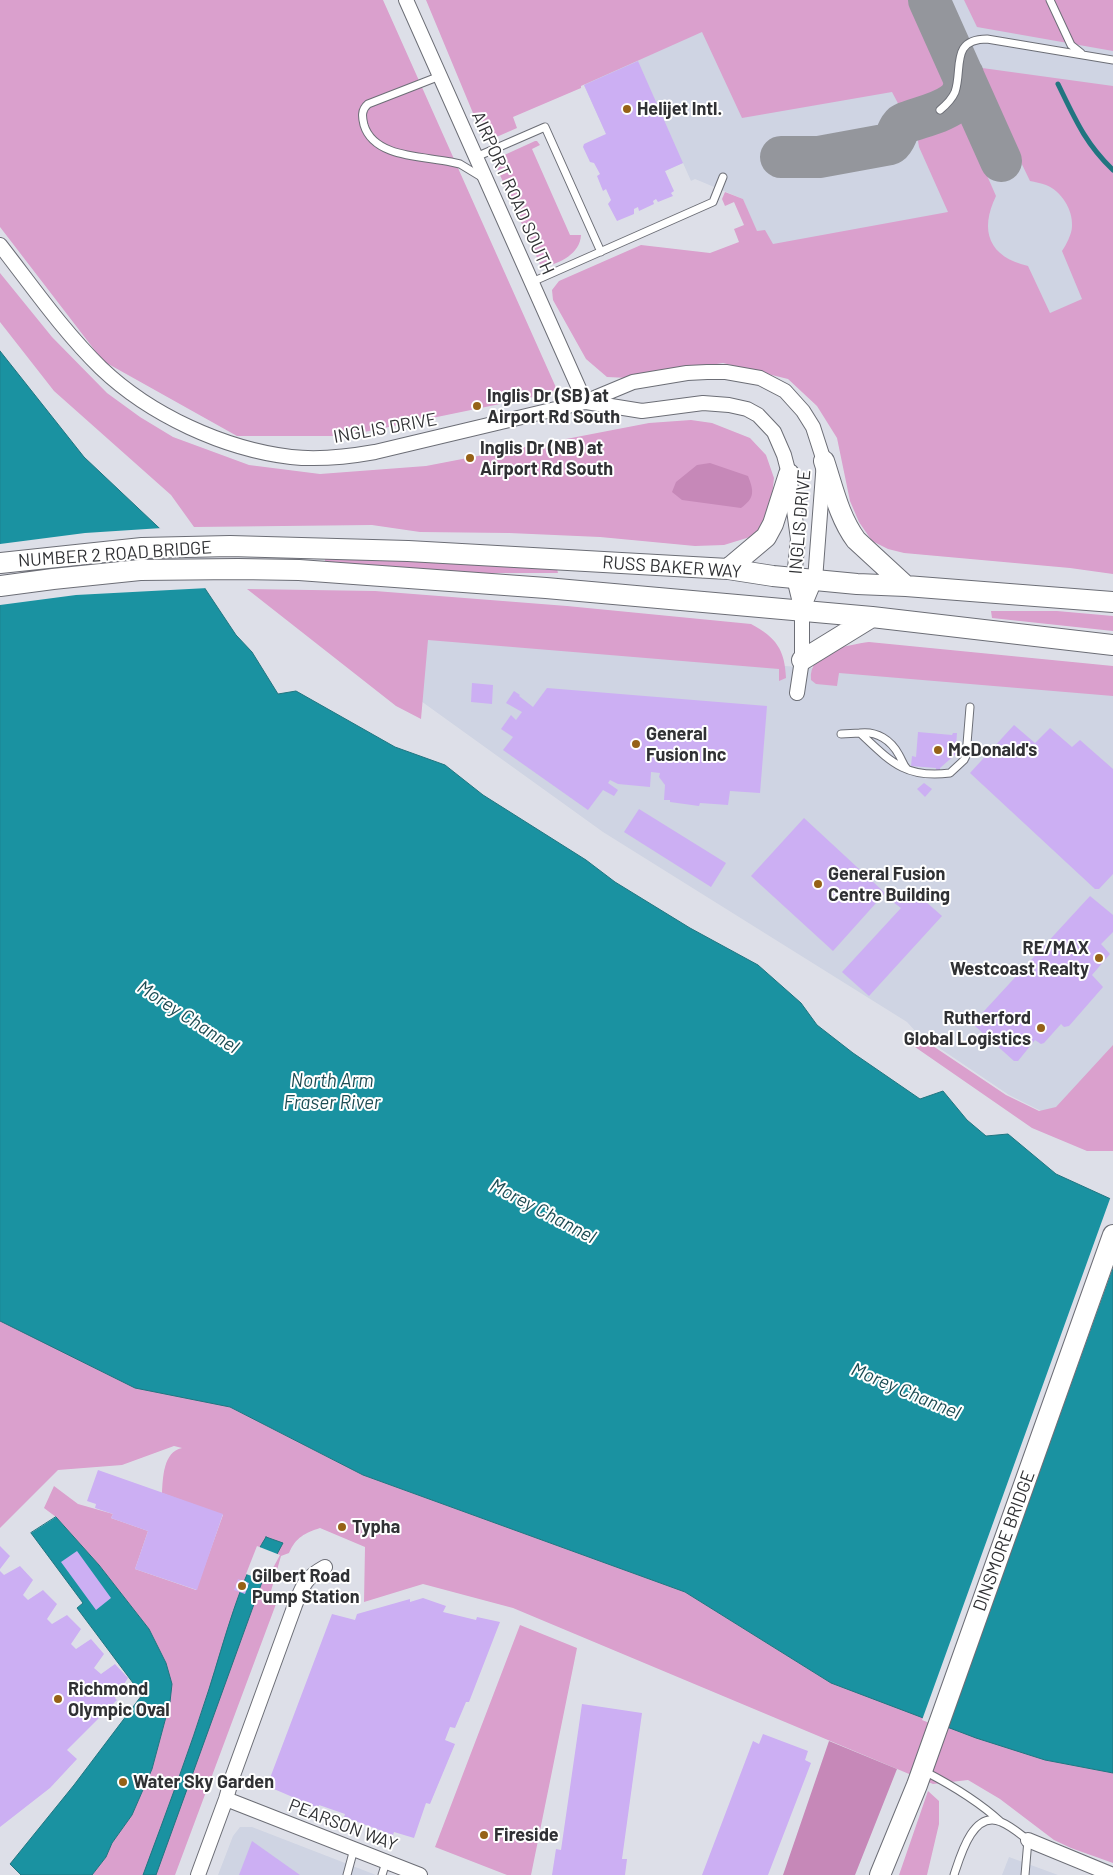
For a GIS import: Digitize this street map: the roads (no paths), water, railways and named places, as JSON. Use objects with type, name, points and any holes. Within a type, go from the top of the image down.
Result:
[{"type":"main road","points":[[824,461],[840,509],[850,531],[856,540],[906,586]]},
{"type":"main road","points":[[728,569],[766,537],[773,524],[789,474]]},
{"type":"main road","name":"RUSS BAKER WAY","points":[[230,546],[408,550],[728,569],[857,584],[1113,602]]},
{"type":"main road","name":"NUMBER 2 ROAD BRIDGE","points":[[0,563],[142,548],[230,546]]},
{"type":"main road","name":"RUSS BAKER WAY","points":[[238,568],[352,573],[872,617],[1113,645]]},
{"type":"main road","name":"NUMBER 2 ROAD BRIDGE","points":[[0,586],[140,570],[238,568]]},
{"type":"main road","points":[[802,660],[872,617]]},
{"type":"main road","name":"DINSMORE BRIDGE","points":[[882,1875],[924,1766],[1113,1235]]},
{"type":"street","name":"AIRPORT ROAD SOUTH","points":[[406,0],[585,402]]},
{"type":"street","name":"INGLIS DRIVE","points":[[0,245],[59,321],[102,369],[138,397],[168,416],[196,430],[241,446],[290,456],[344,457],[375,452],[585,402],[633,382],[687,373],[726,372],[760,378],[785,391],[804,411],[813,427],[824,461],[815,580],[802,611]]},
{"type":"street","name":"INGLIS DRIVE","points":[[585,402],[642,411],[703,403],[730,405],[747,409],[758,415],[774,432],[784,455],[789,474],[798,539],[794,578],[802,611]]},
{"type":"street","points":[[797,693],[802,660],[802,611]]},
{"type":"street","points":[[198,1875],[295,1605],[305,1582],[314,1573],[325,1568]]},
{"type":"street","name":"PEARSON WAY","points":[[226,1799],[354,1849],[384,1868],[420,1875]]},
{"type":"street","points":[[1028,1840],[1113,1875]]},
{"type":"lane","points":[[1050,0],[1071,45],[1080,53],[1113,60]]},
{"type":"lane","points":[[940,110],[955,92],[960,54],[964,46],[972,41],[987,39],[1094,56]]},
{"type":"lane","points":[[440,76],[368,104],[362,115],[365,130],[374,142],[390,151],[451,162],[468,168],[486,179]]},
{"type":"lane","points":[[476,157],[545,127],[601,252]]},
{"type":"lane","points":[[532,282],[713,202],[724,178]]},
{"type":"lane","points":[[860,733],[897,766],[909,771],[927,774],[950,774],[966,756],[970,707]]},
{"type":"lane","points":[[841,734],[870,732],[881,735],[896,750],[905,768],[909,771]]},
{"type":"lane","points":[[926,1772],[968,1796],[1028,1840],[1025,1875]]},
{"type":"lane","points":[[954,1875],[964,1844],[971,1834],[983,1823],[989,1821],[1001,1822]]},
{"type":"lane","points":[[346,1875],[354,1849]]},
{"type":"water","name":"North Arm Fraser River","points":[[0,351],[84,457],[174,542],[236,635],[252,652],[278,694],[296,691],[395,747],[445,765],[483,795],[586,860],[615,882],[690,928],[758,965],[801,1003],[817,1025],[853,1053],[920,1099],[943,1091],[967,1120],[986,1136],[1008,1134],[1056,1174],[1113,1200],[1113,1773],[1045,1760],[976,1738],[831,1683],[685,1592],[363,1475],[230,1407],[135,1388],[0,1321]]},
{"type":"water","points":[[56,1517],[99,1565],[149,1629],[166,1663],[172,1684],[170,1702],[152,1769],[132,1815],[112,1843],[106,1857],[92,1875],[21,1875],[10,1864],[74,1785],[142,1695],[77,1608],[83,1603],[31,1533]]},
{"type":"water","points":[[266,1537],[283,1543],[262,1582],[156,1875],[143,1875],[193,1736],[240,1591]]},
{"type":"waterway","points":[[1058,84],[1075,119],[1088,140],[1113,170]]},
{"type":"place","name":"Helijet Intl.","points":[[627,109]]},
{"type":"place","name":"Inglis Dr (SB) at Airport Rd South","points":[[477,406]]},
{"type":"place","name":"Inglis Dr (NB) at Airport Rd South","points":[[470,458]]},
{"type":"place","name":"General Fusion Inc","points":[[636,744]]},
{"type":"place","name":"McDonald's","points":[[938,750]]},
{"type":"place","name":"General Fusion Centre Building","points":[[818,884]]},
{"type":"place","name":"RE/MAX Westcoast Realty","points":[[1099,958]]},
{"type":"place","name":"Rutherford Global Logistics","points":[[1041,1028]]},
{"type":"place","name":"Typha","points":[[342,1527]]},
{"type":"place","name":"Gilbert Road Pump Station","points":[[242,1586]]},
{"type":"place","name":"Richmond Olympic Oval","points":[[58,1699]]},
{"type":"place","name":"Water Sky Garden","points":[[123,1782]]},
{"type":"place","name":"Fireside","points":[[484,1835]]},
{"type":"water label","name":"Morey Channel","points":[[188,1017]]},
{"type":"water label","name":"Morey Channel","points":[[543,1211]]},
{"type":"water label","name":"Morey Channel","points":[[906,1391]]}]
